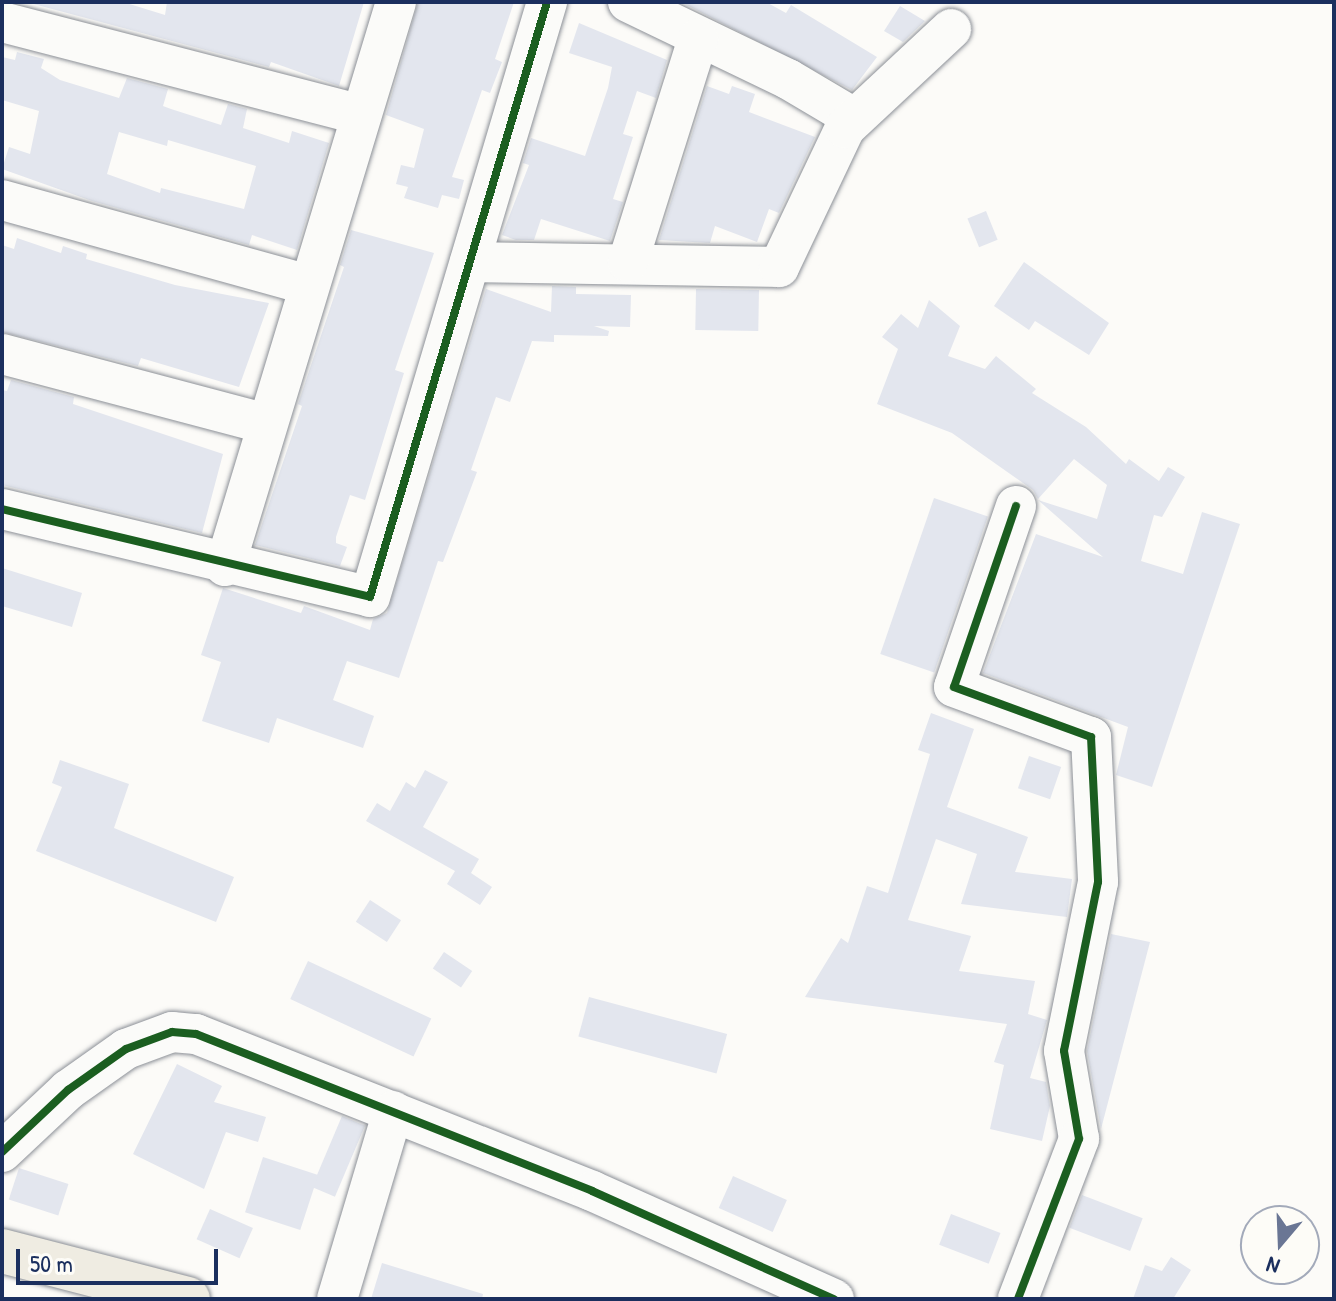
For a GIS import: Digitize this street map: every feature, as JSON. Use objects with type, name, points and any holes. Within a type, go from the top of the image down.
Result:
[{"type":"main road","points":[[2,1251],[188,1299]]},
{"type":"street","points":[[225,566],[396,2]]},
{"type":"street","points":[[2,509],[225,566],[370,597],[547,2]]},
{"type":"street","points":[[628,2],[698,39],[788,79],[854,118]]},
{"type":"street","points":[[2,22],[361,115]]},
{"type":"street","points":[[470,262],[628,262],[779,267],[854,118],[951,29]]},
{"type":"street","points":[[628,262],[698,39]]},
{"type":"street","points":[[2,200],[308,285]]},
{"type":"street","points":[[2,354],[267,424]]},
{"type":"street","points":[[1016,506],[954,687],[1091,737],[1098,882],[1064,1051],[1079,1139],[1018,1299]]},
{"type":"street","points":[[2,1152],[68,1090],[126,1049],[172,1032],[196,1034],[592,1191],[834,1299]]},
{"type":"street","points":[[337,1299],[393,1111]]},
{"type":"building","points":[[26,2],[123,2],[165,15],[167,2],[364,2],[339,86],[271,62],[269,67]]},
{"type":"building","points":[[418,2],[514,2],[495,59],[502,62],[490,93],[482,90],[452,177],[464,180],[459,199],[442,195],[438,208],[404,198],[408,187],[396,184],[401,165],[414,168],[424,129],[386,115]]},
{"type":"building","points":[[681,2],[766,2],[786,13],[791,5],[877,57],[852,90]]},
{"type":"building","points":[[900,6],[925,21],[903,42],[884,31]]},
{"type":"building","points":[[579,23],[667,60],[656,98],[637,91],[623,134],[633,137],[613,199],[623,202],[610,241],[541,219],[534,240],[516,240],[502,235],[529,165],[523,163],[531,138],[585,156],[608,88],[612,67],[569,53]]},
{"type":"building","points":[[17,52],[44,59],[41,68],[60,80],[119,98],[127,78],[168,89],[163,106],[221,125],[228,104],[247,109],[243,128],[289,143],[292,131],[329,143],[297,250],[252,235],[249,245],[92,201],[2,169],[9,147],[30,154],[39,111],[2,100],[2,57],[15,60]],"holes":[[[119,132],[167,146],[168,140],[256,166],[244,209],[161,188],[160,193],[107,174]]]},
{"type":"building","points":[[707,86],[729,94],[732,86],[755,94],[749,112],[815,137],[779,213],[769,209],[757,242],[715,226],[710,243],[659,240]]},
{"type":"building","points":[[986,211],[998,240],[979,247],[967,218]]},
{"type":"building","points":[[351,230],[434,253],[395,370],[404,373],[365,500],[350,495],[336,537],[336,543],[347,547],[340,566],[255,545],[302,406],[298,404],[344,267],[340,265]]},
{"type":"building","points":[[17,238],[61,253],[63,246],[87,254],[86,259],[175,285],[269,303],[239,387],[141,358],[138,366],[2,332],[2,245],[14,249]]},
{"type":"building","points":[[1024,262],[1109,323],[1089,355],[1035,321],[1029,330],[994,306]]},
{"type":"building","points":[[552,286],[576,287],[576,294],[631,295],[630,327],[594,326],[609,331],[608,336],[554,335],[554,342],[532,341],[510,402],[496,397],[471,470],[477,472],[443,562],[438,561],[399,678],[347,661],[333,700],[374,716],[363,748],[277,718],[269,743],[202,721],[221,662],[201,655],[223,588],[301,613],[304,606],[370,630],[373,619],[387,613],[486,289],[551,312]]},
{"type":"building","points":[[696,289],[759,290],[758,331],[695,330]]},
{"type":"building","points":[[929,300],[960,326],[948,356],[985,369],[996,356],[1036,389],[1032,393],[1086,427],[1126,464],[1129,459],[1159,481],[1168,467],[1185,477],[1162,517],[1154,515],[1141,561],[1183,574],[1202,512],[1240,524],[1152,787],[1116,775],[1128,727],[983,673],[1036,534],[1103,557],[1038,500],[1097,519],[1107,485],[1074,459],[1038,499],[1033,490],[952,433],[877,404],[898,349],[882,337],[901,314],[918,328]]},
{"type":"building","points":[[11,380],[74,397],[73,404],[223,454],[202,533],[2,485],[2,390],[7,391]]},
{"type":"building","points":[[934,498],[988,517],[934,673],[880,654]]},
{"type":"building","points":[[2,568],[82,593],[72,627],[2,606]]},
{"type":"building","points":[[931,713],[974,729],[947,807],[1028,837],[1015,872],[1072,879],[1067,917],[961,904],[977,854],[936,839],[908,920],[971,936],[959,971],[1035,981],[1028,1014],[1047,1020],[1030,1078],[1046,1082],[1050,1106],[1042,1141],[990,1129],[1004,1065],[994,1062],[1007,1024],[805,997],[841,938],[848,943],[867,886],[888,893],[930,754],[918,750]]},
{"type":"building","points":[[1029,756],[1061,767],[1050,799],[1018,788]]},
{"type":"building","points":[[60,760],[129,784],[114,828],[234,877],[216,922],[36,851],[62,787],[52,783]]},
{"type":"building","points":[[425,770],[448,782],[423,827],[479,859],[471,873],[492,887],[480,905],[447,884],[455,871],[366,821],[377,803],[390,811],[406,782],[415,788]]},
{"type":"building","points":[[370,900],[401,920],[387,942],[356,922]]},
{"type":"building","points":[[1111,934],[1150,942],[1101,1129],[1087,1051]]},
{"type":"building","points":[[444,952],[472,971],[461,988],[433,969]]},
{"type":"building","points":[[308,961],[431,1018],[414,1057],[290,999]]},
{"type":"building","points":[[589,997],[727,1034],[717,1074],[578,1037]]},
{"type":"building","points":[[177,1064],[222,1086],[214,1102],[266,1117],[258,1142],[226,1132],[204,1189],[133,1154]]},
{"type":"building","points":[[342,1116],[365,1126],[335,1197],[312,1187]]},
{"type":"building","points":[[263,1157],[318,1175],[300,1230],[245,1212]]},
{"type":"building","points":[[19,1168],[68,1184],[58,1215],[9,1199]]},
{"type":"building","points":[[733,1176],[787,1200],[773,1232],[719,1208]]},
{"type":"building","points":[[1082,1195],[1143,1218],[1130,1251],[1069,1228]]},
{"type":"building","points":[[210,1209],[253,1228],[240,1258],[197,1239]]},
{"type":"building","points":[[951,1214],[1000,1233],[989,1264],[939,1245]]},
{"type":"building","points":[[1171,1257],[1191,1270],[1173,1299],[1133,1299],[1145,1265],[1162,1271]]},
{"type":"building","points":[[382,1263],[483,1294],[482,1299],[371,1299]]},
{"type":"cycle path","points":[[2,509],[370,597],[547,2]]},
{"type":"cycle path","points":[[1016,506],[954,687],[1091,737],[1098,882],[1064,1051],[1079,1139],[1018,1299]]},
{"type":"cycle path","points":[[2,1152],[68,1090],[126,1049],[172,1032],[196,1034],[592,1191],[834,1299]]}]
